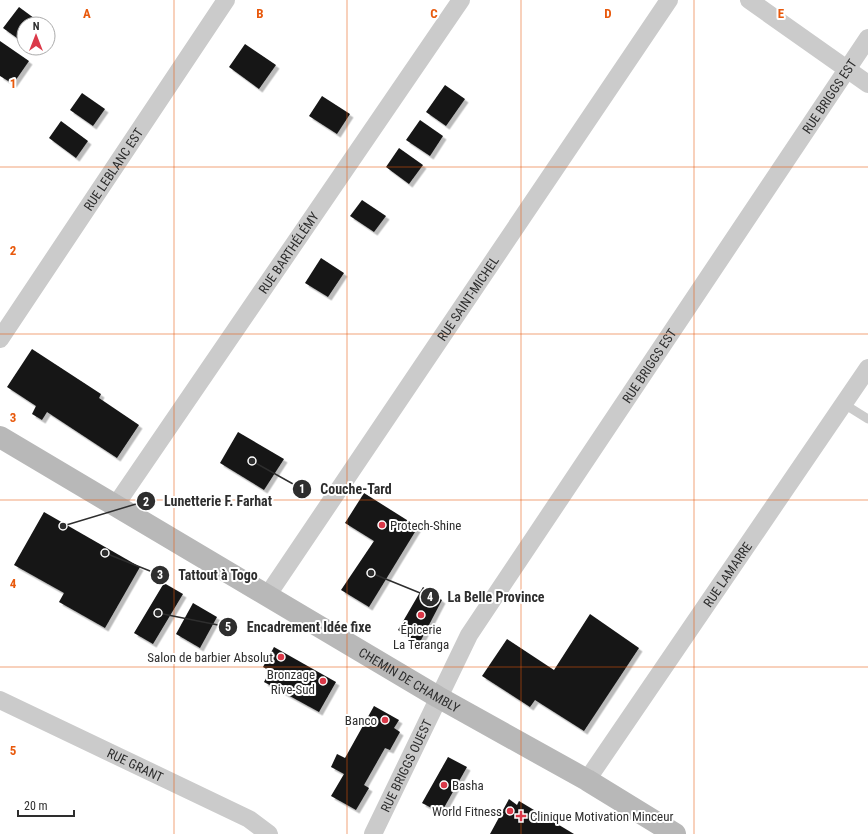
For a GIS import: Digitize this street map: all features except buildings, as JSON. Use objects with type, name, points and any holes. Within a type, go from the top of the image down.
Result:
[{"type":"main road","name":"CHEMIN DE CHAMBLY","points":[[0,437],[438,697],[587,780],[675,834]]},
{"type":"street","name":"RUE LEBLANC EST","points":[[0,339],[226,0]]},
{"type":"street","name":"RUE BARTHÉLÉMY","points":[[115,506],[461,0]]},
{"type":"street","name":"RUE SAINT-MICHEL","points":[[267,596],[669,0]]},
{"type":"street","points":[[749,0],[868,84]]},
{"type":"street","name":"RUE BRIGGS EST","points":[[438,697],[469,634],[868,38]]},
{"type":"street","name":"RUE LAMARRE","points":[[587,780],[868,368]]},
{"type":"street","name":"RUE BRIGGS OUEST","points":[[373,834],[438,697]]},
{"type":"street","name":"RUE GRANT","points":[[0,700],[249,819],[269,834]]},
{"type":"lane","points":[[844,404],[868,419]]},
{"type":"place","name":"Couche-Tard","points":[[252,461]]},
{"type":"place","name":"Protech-Shine","points":[[382,525]]},
{"type":"place","name":"Lunetterie F. Farhat","points":[[63,526]]},
{"type":"place","name":"Tattout à Togo","points":[[105,553]]},
{"type":"place","name":"La Belle Province","points":[[371,573]]},
{"type":"place","name":"Encadrement Idée fixe","points":[[158,613]]},
{"type":"place","name":"Épicerie La Teranga","points":[[421,615]]},
{"type":"place","name":"Salon de barbier Absolut","points":[[281,657]]},
{"type":"place","name":"Bronzage Rive-Sud","points":[[323,681]]},
{"type":"place","name":"Banco","points":[[385,720]]},
{"type":"place","name":"Basha","points":[[444,785]]},
{"type":"place","name":"World Fitness","points":[[510,811]]},
{"type":"place","name":"Clinique Motivation Minceur","points":[[521,816]]}]
